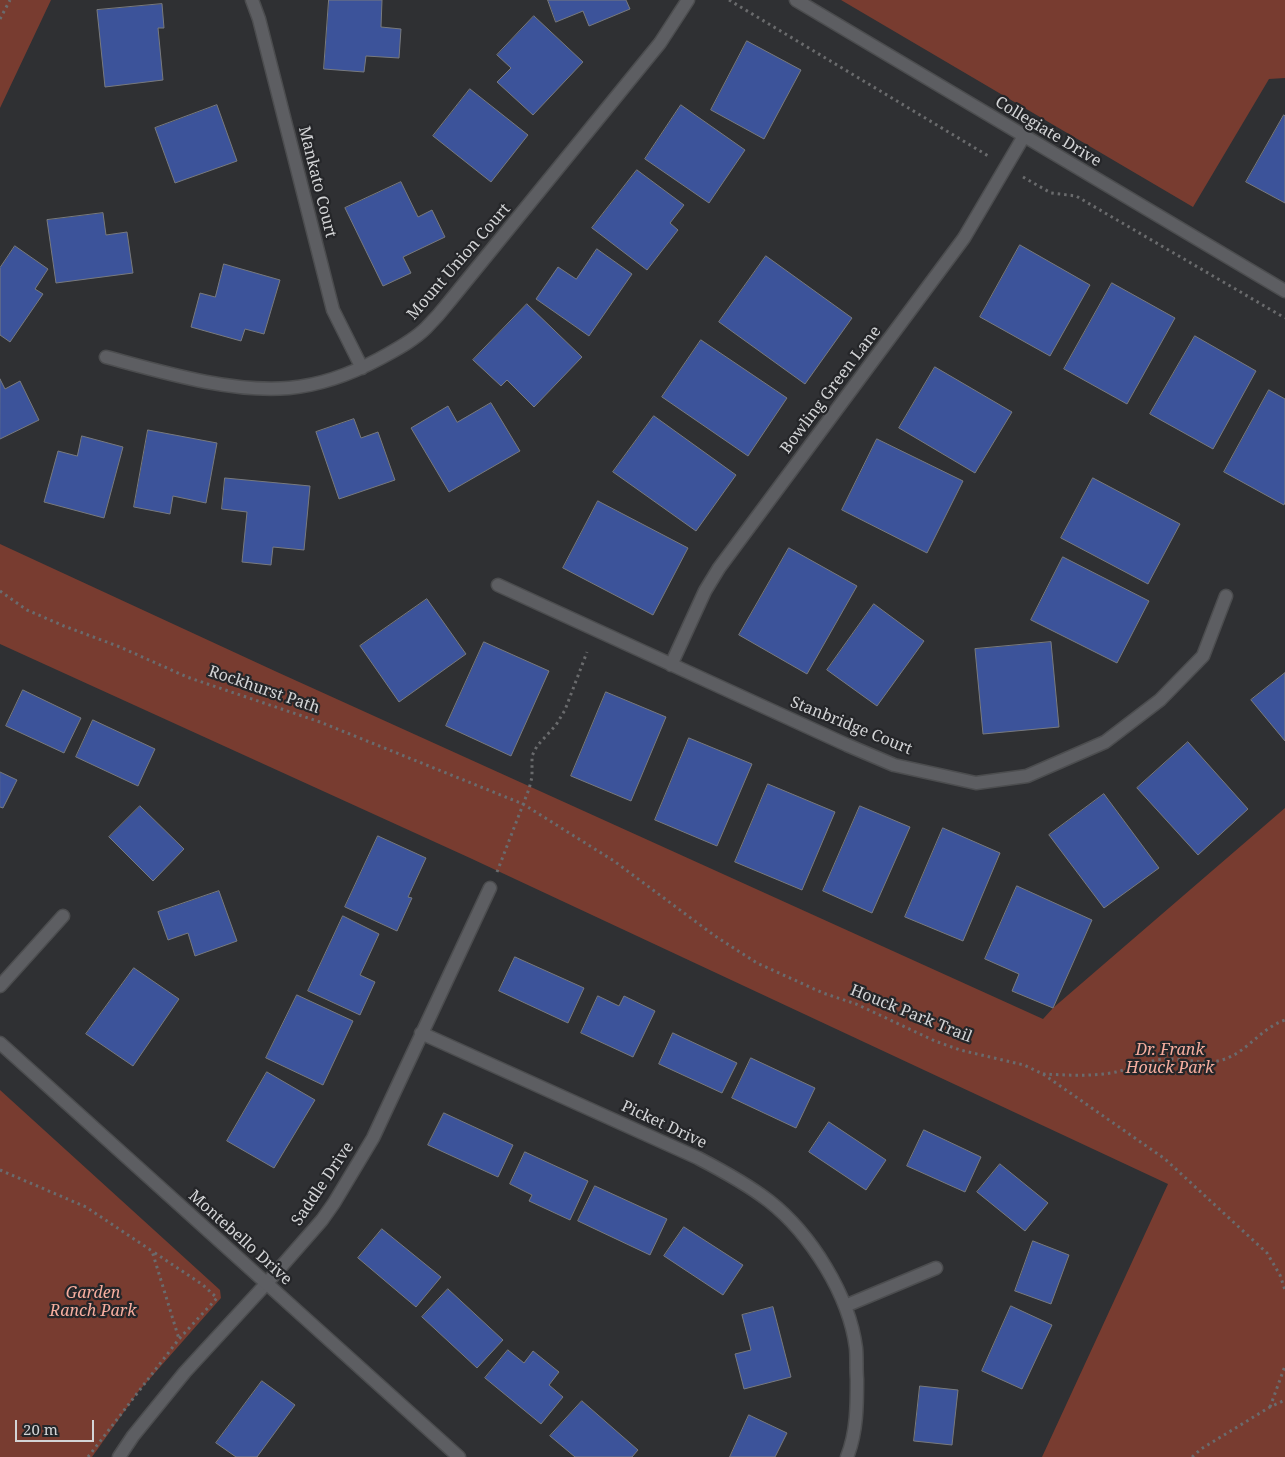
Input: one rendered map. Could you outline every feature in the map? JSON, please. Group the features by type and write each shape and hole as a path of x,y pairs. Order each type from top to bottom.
{"street":[{"name":"Mankato Court","path":"252,0 259,19 333,310 362,368"},
{"name":"Mount Union Court","path":"106,357 162,372 238,387 288,388 328,381 362,368 399,348 426,328 450,302 660,43 688,0"},
{"name":"Collegiate Drive","path":"796,0 1285,291"},
{"name":"Bowling Green Lane","path":"671,665 694,613 719,568 964,238 1024,136"},
{"name":"Stanbridge Court","path":"498,586 894,765 976,783 1027,776 1105,742 1160,700 1203,656 1226,596"},
{"name":"Saddle Drive","path":"119,1457 184,1372 266,1284 322,1220 354,1172 373,1138 490,888"},
{"path":"0,986 63,916"},
{"name":"Picket Drive","path":"421,1033 698,1158 735,1177 770,1202 801,1233 826,1268 845,1306 856,1348 858,1406 852,1445 847,1457"},
{"name":"Montebello Drive","path":"0,1043 459,1457"},
{"path":"845,1306 936,1268"}],"path":[{"path":"0,19 10,0"},
{"name":"Rockhurst Path","path":"0,591 27,610 120,647 187,677 320,722 523,804"},
{"path":"490,888 532,777 532,756 537,746 565,710 587,652"},
{"name":"Houck Park Trail","path":"523,804 614,861 715,936 757,963 822,993 856,1004 935,1041 960,1050 1024,1065 1043,1074 1165,1159 1267,1252 1280,1275 1285,1290"},
{"path":"1043,1074 1074,1076 1113,1072 1161,1059 1212,1062 1239,1052 1260,1034 1285,1020"},
{"path":"0,1170 86,1208 203,1284 217,1298 179,1339 88,1457"},
{"path":"152,1251 179,1339"},
{"path":"1270,1407 1285,1366"},
{"path":"1192,1457 1201,1448 1285,1400"}],"green space":[{"path":"0,0 51,0 0,108"},
{"path":"841,0 1285,0 1285,78 1269,79 1193,207"},
{"name":"Dr. Frank Houck Park","path":"0,544 277,672 1043,1019 1053,1008 1285,808 1285,1457 1042,1457 1168,1184 470,858 0,644"},
{"name":"Garden Ranch Park","path":"0,1090 220,1290 221,1298 138,1392 92,1457 0,1457"}],"building":[{"path":"329,0 382,0 381,27 401,29 399,58 366,56 364,72 324,69"},
{"path":"548,0 626,0 630,9 589,26 583,11 556,22"},
{"path":"162,4 164,28 158,28 163,80 105,87 97,10"},
{"path":"534,16 583,62 533,115 497,82 511,68 497,55"},
{"path":"747,41 801,70 764,139 711,110"},
{"path":"470,89 528,135 491,182 433,136"},
{"path":"217,105 237,161 175,183 155,128"},
{"path":"681,105 745,150 709,203 645,159"},
{"path":"1285,116 1285,203 1246,182"},
{"path":"637,170 684,205 670,223 678,230 647,270 592,228"},
{"path":"401,182 418,217 432,210 445,237 403,257 411,273 383,286 345,208"},
{"path":"103,213 106,235 127,232 133,273 56,283 47,220"},
{"path":"1020,245 1090,285 1050,356 980,317"},
{"path":"15,246 48,269 35,289 43,294 10,342 0,335 0,268"},
{"path":"597,249 632,274 589,336 536,299 558,267 576,279"},
{"path":"766,256 852,318 805,384 719,322"},
{"path":"224,264 280,280 264,334 245,329 241,341 191,327 200,293 215,297"},
{"path":"1112,283 1175,318 1127,404 1064,369"},
{"path":"527,304 582,357 534,407 507,380 501,386 473,360"},
{"path":"1195,336 1256,371 1213,449 1150,414"},
{"path":"701,340 787,398 748,456 662,397"},
{"path":"935,367 1012,412 975,473 899,428"},
{"path":"0,379 5,389 20,381 39,420 0,439"},
{"path":"1269,390 1285,399 1284,505 1224,472"},
{"path":"491,403 520,451 449,492 411,428 448,406 457,422"},
{"path":"654,416 736,475 696,531 613,472"},
{"path":"354,419 361,438 378,432 395,480 339,499 316,432"},
{"path":"148,430 217,443 206,503 173,496 170,514 134,507"},
{"path":"82,436 123,447 104,518 44,502 58,451 77,456"},
{"path":"877,439 963,481 927,553 842,510"},
{"path":"225,478 310,486 304,550 273,547 271,565 242,562 247,512 222,509"},
{"path":"1093,478 1180,524 1148,584 1061,538"},
{"path":"598,501 688,548 653,615 563,568"},
{"path":"789,548 857,586 807,674 739,635"},
{"path":"1063,557 1149,601 1117,663 1031,620"},
{"path":"427,599 466,654 399,702 360,646"},
{"path":"874,604 924,641 877,706 827,670"},
{"path":"484,642 549,671 511,756 446,726"},
{"path":"1051,642 1059,727 983,734 975,649"},
{"path":"1285,673 1285,741 1251,700"},
{"path":"23,690 81,718 64,753 6,726"},
{"path":"606,692 666,717 631,801 571,776"},
{"path":"93,720 155,749 138,786 76,757"},
{"path":"689,738 752,764 717,846 655,820"},
{"path":"1188,742 1248,809 1198,855 1137,788"},
{"path":"0,772 17,780 3,808 0,807"},
{"path":"768,784 835,812 802,890 735,862"},
{"path":"1104,794 1159,868 1104,908 1049,835"},
{"path":"140,806 184,849 153,881 109,837"},
{"path":"860,806 910,827 872,913 823,891"},
{"path":"943,828 1000,853 963,941 905,917"},
{"path":"378,836 426,858 408,897 412,898 397,931 345,907"},
{"path":"1017,886 1092,920 1053,1008 1012,991 1019,974 985,959"},
{"path":"219,891 237,941 195,956 188,933 168,940 158,912"},
{"path":"343,916 379,934 360,975 375,982 360,1015 308,991"},
{"path":"515,957 584,988 568,1023 499,991"},
{"path":"134,968 179,999 133,1066 86,1034"},
{"path":"297,995 353,1021 323,1085 266,1058"},
{"path":"598,996 619,1006 624,996 655,1011 633,1057 581,1033"},
{"path":"673,1033 737,1063 722,1093 659,1064"},
{"path":"751,1058 815,1088 796,1128 732,1098"},
{"path":"267,1072 315,1100 274,1168 227,1141"},
{"path":"444,1113 513,1145 498,1177 428,1145"},
{"path":"829,1122 886,1160 866,1190 809,1152"},
{"path":"924,1130 981,1157 965,1192 907,1166"},
{"path":"525,1152 588,1181 570,1220 529,1201 532,1195 510,1184"},
{"path":"1000,1164 1048,1203 1025,1231 977,1192"},
{"path":"595,1186 667,1219 650,1255 578,1221"},
{"path":"684,1227 743,1265 723,1295 664,1256"},
{"path":"382,1229 441,1277 416,1307 358,1258"},
{"path":"1033,1241 1069,1255 1051,1304 1015,1291"},
{"path":"448,1289 503,1340 477,1368 422,1317"},
{"path":"1011,1306 1052,1325 1022,1389 982,1371"},
{"path":"773,1307 791,1377 744,1389 735,1354 751,1350 742,1315"},
{"path":"508,1350 524,1363 533,1351 559,1372 549,1385 563,1397 541,1424 485,1378"},
{"path":"262,1381 295,1405 257,1457 236,1457 216,1443"},
{"path":"920,1386 958,1390 952,1445 914,1441"},
{"path":"582,1401 638,1450 632,1457 575,1457 550,1436"},
{"path":"749,1415 787,1433 775,1457 730,1457"}]}
